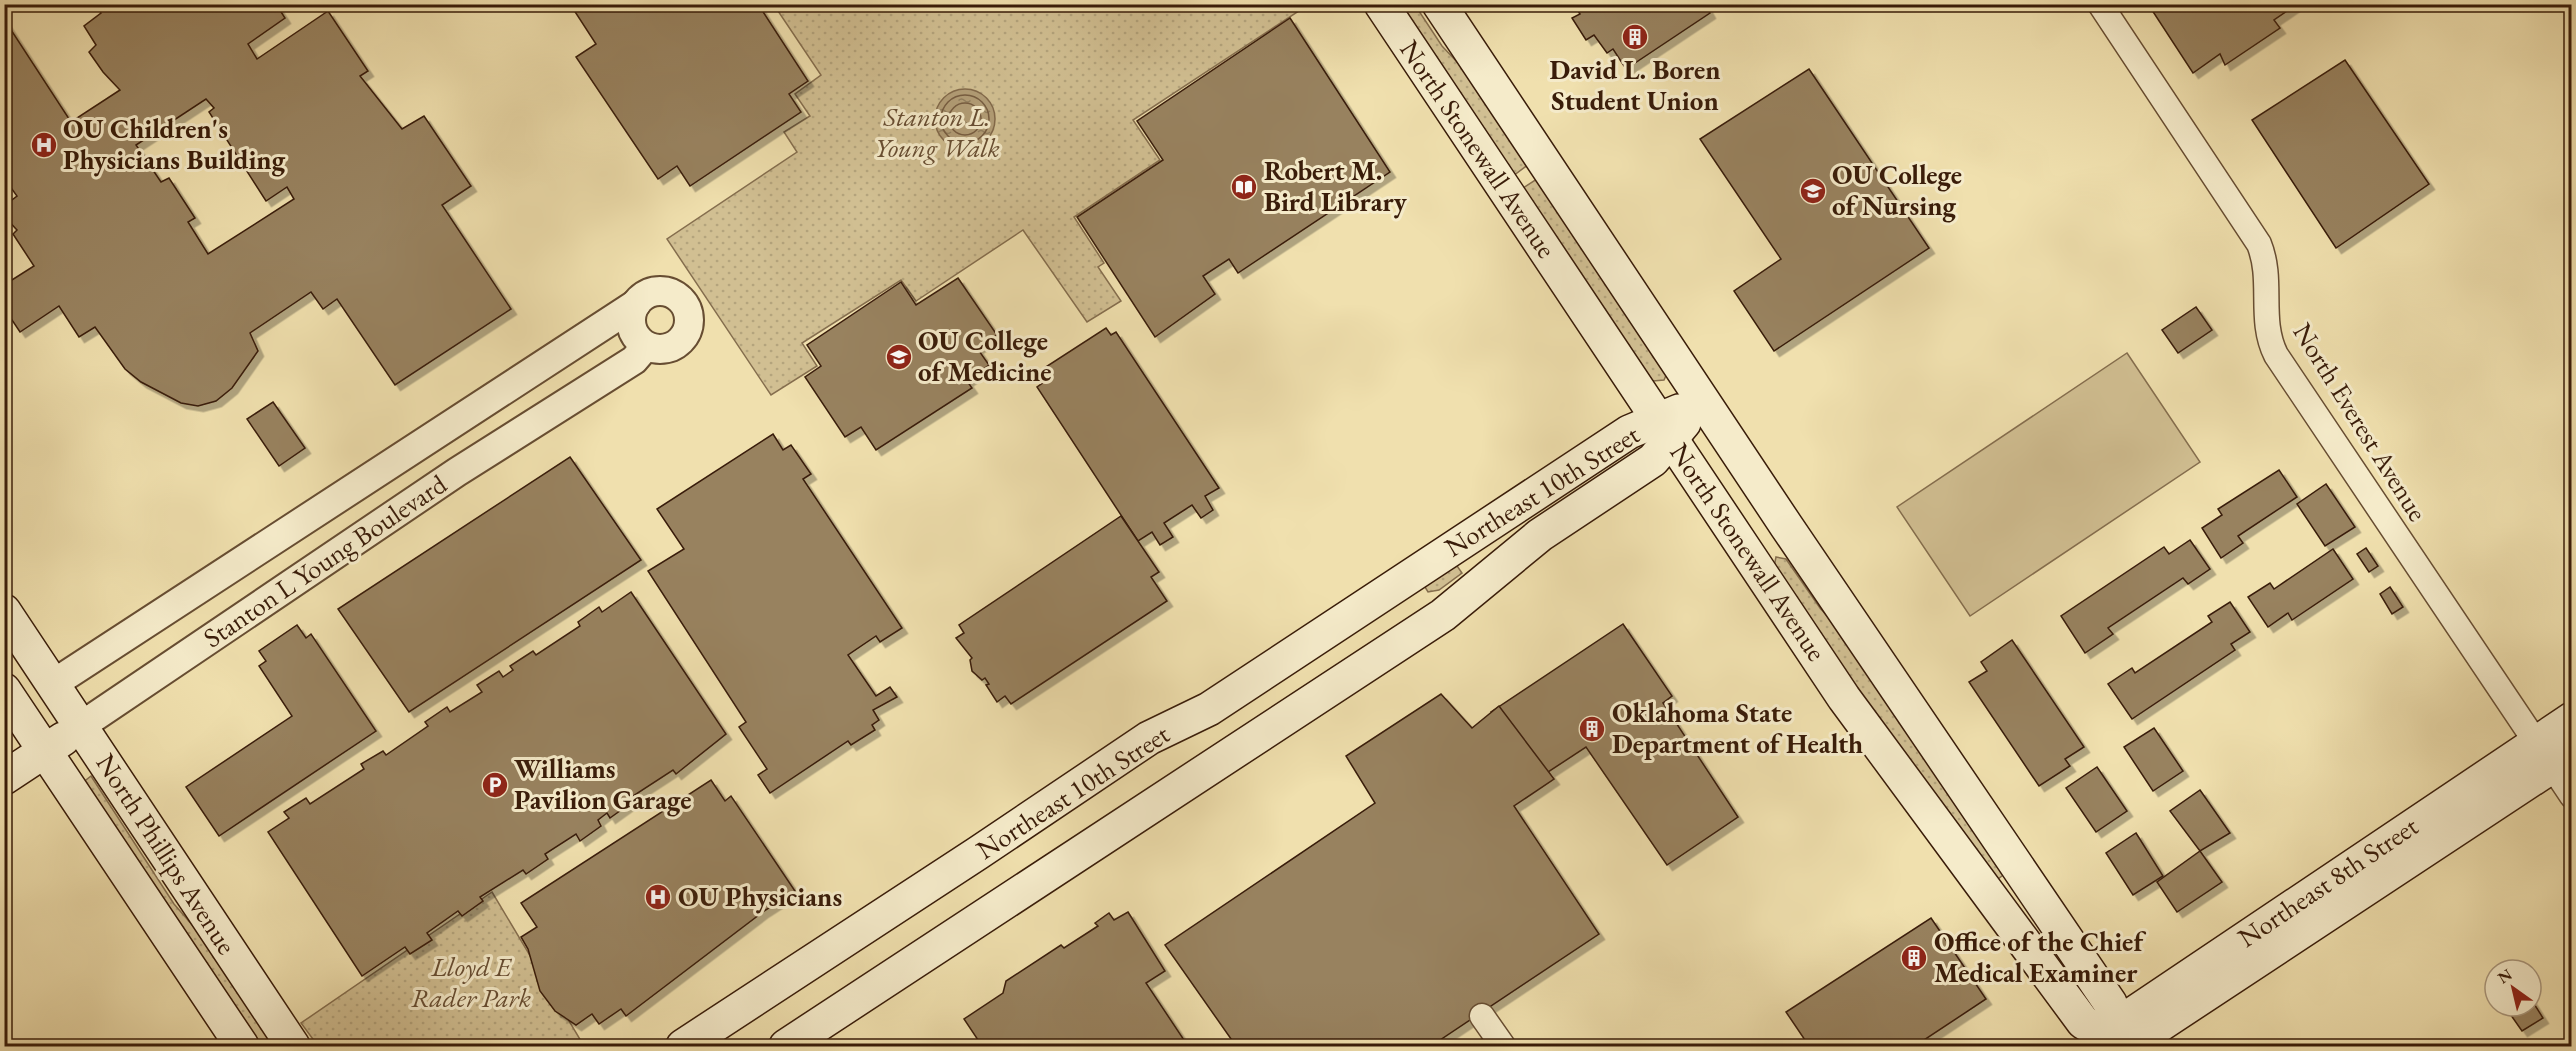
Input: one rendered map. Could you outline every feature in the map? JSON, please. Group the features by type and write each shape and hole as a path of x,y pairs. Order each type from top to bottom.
{"main road":[{"name":"North Stonewall Avenue","path":"1381,4 1844,698 2083,1022 2113,1041"},
{"name":"North Stonewall Avenue","path":"1439,4 2110,1003 2113,1041"},
{"name":"Northeast 10th Street","path":"683,1047 978,854 1149,738 1209,709 1629,432 1666,428 1704,401"},
{"name":"Northeast 10th Street","path":"786,1047 1443,615 1540,535 1653,460 1666,428"},
{"name":"North Phillips Avenue","path":"4,611 293,1047"},
{"name":"Stanton L Young Boulevard","path":"8,705 45,673"},
{"name":"North Phillips Avenue","path":"8,705 45,751 242,1047"},
{"name":"Northeast 8th Street","path":"2113,1041 2553,754 2571,719"},
{"name":"Stanton L Young Boulevard","path":"4,778 81,726"}],"street":[{"name":"North Everest Avenue","path":"2100,4 2259,244 2267,273 2265,322 2276,355 2553,754 2571,796"},
{"path":"650,292 668,292 683,301 689,312 689,325 682,340 669,348 646,346 633,331 631,317 636,304 650,292"},
{"name":"Stanton L Young Boulevard","path":"45,673 636,304"},
{"name":"Stanton L Young Boulevard","path":"81,726 457,472 633,360 646,346"},
{"path":"1482,1017 1503,1047"}],"green space":[{"name":"Stanton L. Young Walk","path":"774,5 1308,5 1133,120 1160,160 1074,217 1104,263 1098,267 1121,301 1087,322 1023,230 916,301 901,280 802,343 817,366 771,395 667,239 797,152 784,132 810,116 795,94 821,75"},
{"path":"1399,5 1415,5 1442,46 1491,98 1533,161 1513,176"},
{"path":"1543,175 1667,373 1664,380 1653,381 1648,378 1520,190"},
{"path":"2127,353 2200,462 1970,616 1897,507"},
{"path":"1776,557 1786,559 1820,608 1863,656 2007,872 1998,879 1985,875 1774,567"},
{"path":"1455,563 1462,573 1439,590 1428,592 1425,587 1432,578"},
{"path":"91,776 174,904 222,959 280,1046 259,1046 256,1043 81,784"},
{"name":"Lloyd E Rader Park","path":"492,892 584,1046 318,1046 301,1023"}],"water":[{"path":"965,89 982,94 990,102 995,119 990,136 982,144 965,149 948,144 940,136 935,119 940,102 948,94"}],"building":[{"path":"96,4 276,4 285,18 248,44 257,59 328,11 368,71 360,76 402,129 424,116 471,186 442,205 511,309 395,385 337,299 323,309 311,292 250,333 258,351 232,388 216,401 198,406 181,403 141,382 125,369 95,327 79,337 59,306 20,332 4,308 4,285 34,266 13,234 17,230 4,216 4,206 17,196 4,178 4,19 71,122 120,90 89,52 96,45 84,26 101,13","holes":["206,99 214,108 209,112 266,201 287,187 294,199 208,254 188,222 195,218 169,178 161,182 136,145"]},
{"path":"570,4 758,4 808,81 789,94 801,112 690,186 677,166 658,179 576,57 596,44"},
{"name":"David L. Boren Student Union","path":"1574,4 1705,4 1710,13 1626,69 1613,49 1607,53 1594,35 1586,40 1572,18 1580,14"},
{"path":"2148,4 2296,5 2274,20 2280,28 2225,65 2220,54 2193,73"},
{"name":"Robert M. Bird Library","path":"1290,18 1390,172 1238,273 1229,259 1203,276 1215,294 1155,337 1077,217 1163,160 1137,121"},
{"path":"2345,60 2429,184 2336,248 2252,120"},
{"name":"OU College of Nursing","path":"1809,69 1929,248 1774,351 1734,291 1781,259 1700,139"},
{"name":"OU College of Medicine","path":"958,278 997,335 977,348 989,365 967,381 972,388 876,450 861,427 845,437 805,377 821,366 807,345 901,282 916,305"},
{"path":"2196,307 2212,330 2178,353 2162,330"},
{"path":"1106,328 1111,335 1116,332 1219,488 1205,496 1213,510 1201,518 1192,505 1164,523 1173,537 1160,545 1152,532 1138,541 1037,387 1044,382 1038,372"},
{"path":"273,402 305,448 279,466 247,419"},
{"path":"773,434 783,450 791,445 811,474 803,479 902,628 880,642 876,636 848,655 876,696 890,687 897,697 873,710 879,720 872,725 875,730 851,745 848,741 770,793 758,775 767,769 739,727 746,722 648,571 684,549 657,509"},
{"path":"570,457 641,560 409,712 338,609"},
{"path":"2279,470 2297,497 2238,536 2243,543 2221,558 2202,528 2222,515 2218,509"},
{"path":"2326,484 2355,527 2325,546 2297,504"},
{"path":"1121,516 1159,572 1151,577 1167,601 1011,704 1005,696 997,702 986,685 989,684 985,678 982,680 972,671 970,660 972,658 956,638 964,633 959,625"},
{"path":"2190,540 2210,569 2188,584 2183,578 2108,628 2113,634 2085,653 2061,616 2164,547 2169,554"},
{"path":"2366,548 2378,566 2369,572 2357,554"},
{"path":"2333,549 2353,579 2292,620 2288,613 2268,627 2248,597 2270,583 2274,589"},
{"path":"2390,587 2403,607 2392,614 2380,594"},
{"name":"Williams Pavilion Garage","path":"631,592 726,734 676,774 673,770 633,796 635,800 610,818 607,813 598,820 601,826 580,841 576,834 545,854 548,859 526,874 523,870 480,897 483,901 462,916 458,911 427,933 432,940 410,954 405,947 362,976 268,832 289,818 284,812 306,798 310,804 364,769 361,764 383,751 386,755 428,726 425,722 447,707 450,712 482,692 477,685 499,671 503,677 513,670 510,666 533,651 536,655 580,626 578,622 599,607 602,612"},
{"path":"2230,602 2250,632 2231,644 2235,650 2132,719 2108,684 2132,668 2135,673 2212,622 2208,616"},
{"name":"Oklahoma State Department of Health","path":"1623,624 1672,696 1663,703 1738,817 1667,865 1586,747 1536,780 1491,712"},
{"path":"297,625 306,638 311,634 376,731 219,836 186,787 292,716 259,666 266,661 259,651"},
{"path":"2012,640 2084,747 2065,759 2070,766 2039,786 1969,682 1987,671 1981,662"},
{"path":"1441,694 1472,728 1499,706 1554,779 1514,806 1599,934 1431,1046 1236,1046 1165,945 1375,803 1346,756"},
{"path":"2154,728 2183,771 2153,791 2124,747"},
{"path":"2097,767 2127,811 2096,832 2066,788"},
{"name":"OU Physicians","path":"711,780 725,801 731,796 795,891 764,911 626,1016 621,1009 599,1024 592,1014 576,1025 555,1011 540,991 528,949 521,937 537,927 521,903"},
{"path":"2200,790 2230,833 2200,851 2170,811"},
{"path":"2136,833 2163,876 2133,895 2106,853"},
{"path":"2200,851 2222,882 2177,912 2157,882"},
{"path":"1128,912 1165,971 1146,983 1188,1046 982,1046 964,1019 1003,993 1006,981 1061,945 1064,948 1098,926 1095,923 1109,913 1114,920"},
{"name":"Office of the Chief Medical Examiner","path":"1931,918 1986,999 1915,1046 1809,1046 1786,1012"},
{"path":"2513,1018 2543,1018 2522,1031"}],"place":[{"name":"David L. Boren Student Union","path":"1635,37"},
{"name":"OU Children's Physicians Building","path":"44,145"},
{"name":"Robert M. Bird Library","path":"1244,187"},
{"name":"OU College of Nursing","path":"1813,191"},
{"name":"OU College of Medicine","path":"899,357"},
{"name":"Oklahoma State Department of Health","path":"1592,729"},
{"name":"Williams Pavilion Garage","path":"495,785"},
{"name":"OU Physicians","path":"658,897"},
{"name":"Office of the Chief Medical Examiner","path":"1914,958"}]}
